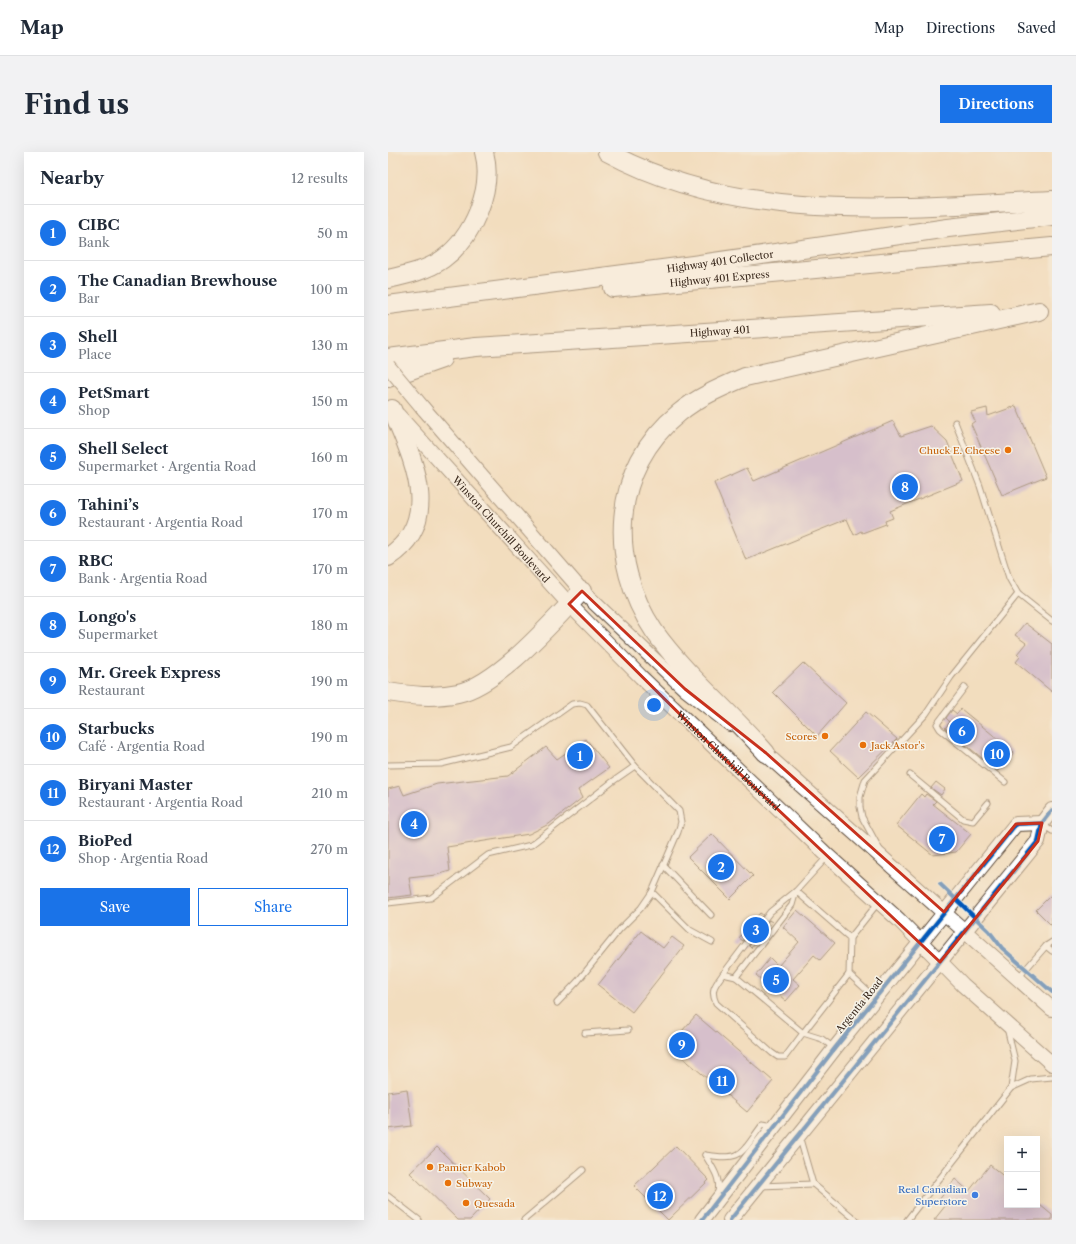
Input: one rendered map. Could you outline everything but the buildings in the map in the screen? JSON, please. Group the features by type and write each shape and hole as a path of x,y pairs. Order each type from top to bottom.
{"highway":[{"path":"388,279 412,273 442,260 461,242 473,226 482,201 486,177 484,152"},
{"path":"607,152 685,186 765,202 868,208 1052,200"},
{"name":"Highway 401 Collector","path":"388,305 622,275 948,228 1052,216"},
{"name":"Highway 401 Express","path":"388,309 1052,247"},
{"path":"766,753 668,649 645,616 634,593 623,554 622,527 623,513 630,485 641,458 658,433 678,413 706,395 745,377 1046,310"},
{"name":"Highway 401","path":"388,358 476,347 1046,310"},
{"path":"388,378 476,347"},
{"path":"388,557 404,544 415,526 420,492 419,481 410,453 390,406"},
{"path":"388,692 411,696 433,697 459,693 480,685 501,670 520,653 582,591"}],"main road":[{"name":"Winston Churchill Boulevard","path":"388,366 582,591 685,689 766,753 1052,1009"},
{"name":"Winston Churchill Boulevard","path":"390,406 569,604 680,715 828,856 879,902 940,962 1052,1064"},
{"path":"730,1220 1038,841 1047,827 1052,810"},
{"name":"Argentia Road","path":"702,1220 835,1048 1016,824 1047,827"}],"lane":[{"path":"955,422 980,486 1009,578 1018,594 1052,621"},
{"path":"885,859 862,817 860,797 865,780 926,714 951,677 1018,594"},
{"path":"965,687 938,724 940,730 1005,782"},
{"path":"388,765 441,764 511,747 572,704 580,703 586,705 635,766 679,811 681,816 678,832 652,892 641,908 620,929 578,981 557,1003"},
{"path":"388,903 431,898 488,855 531,845 635,766"},
{"path":"910,775 963,819 973,821 988,803"},
{"path":"828,856 796,891 770,912 713,988 713,996 716,1003 778,1058 785,1058 849,974 850,938 879,902"},
{"path":"663,865 711,915"},
{"path":"796,891 850,938"},
{"path":"736,978 792,905 796,891"},
{"path":"652,892 690,930 712,942"},
{"path":"1018,978 1046,946 1052,942"},
{"path":"1046,946 1052,951"},
{"path":"723,974 736,978 803,1033 822,1039 835,1048"},
{"path":"849,974 875,998"},
{"path":"1002,1020 1010,1036 1015,1061 1011,1088"},
{"path":"585,1033 628,1030"},
{"path":"907,1220 1011,1088 1031,1079 1052,1077"},
{"path":"702,1220 717,1193 720,1184 705,1155 728,1158 739,1155 763,1124 774,1126"},
{"path":"799,1136 813,1184 856,1220"},
{"path":"524,1220 583,1170"},
{"path":"756,1187 813,1184"},
{"path":"388,1196 419,1220"}],"highlighted area":[{"path":"582,591 685,689 766,753 944,912 1016,824 1042,823 1038,841 940,962 737,771 569,604"}],"cycle path":[{"path":"730,1220 1038,841 1042,823 1052,810"},
{"path":"702,1220 835,1048 1016,824 1042,823"},
{"path":"940,884 989,931 1002,948 1052,992"}],"place":[{"name":"Chuck E. Cheese","path":"1008,450"},
{"name":"Longo's","path":"905,487"},
{"name":"Tahini’s","path":"962,731"},
{"name":"Scores","path":"825,736"},
{"name":"Jack Astor's","path":"863,745"},
{"name":"Starbucks","path":"997,754"},
{"name":"CIBC","path":"580,756"},
{"name":"PetSmart","path":"414,824"},
{"name":"RBC","path":"942,839"},
{"name":"The Canadian Brewhouse","path":"721,867"},
{"name":"Shell","path":"756,930"},
{"name":"Shell Select","path":"776,980"},
{"name":"Mr. Greek Express","path":"682,1045"},
{"name":"Biryani Master","path":"722,1081"},
{"name":"Pamier Kabob","path":"430,1167"},
{"name":"Subway","path":"448,1183"},
{"name":"Real Canadian Superstore","path":"975,1195"},
{"name":"BioPed","path":"660,1196"},
{"name":"Quesada","path":"466,1203"}]}
